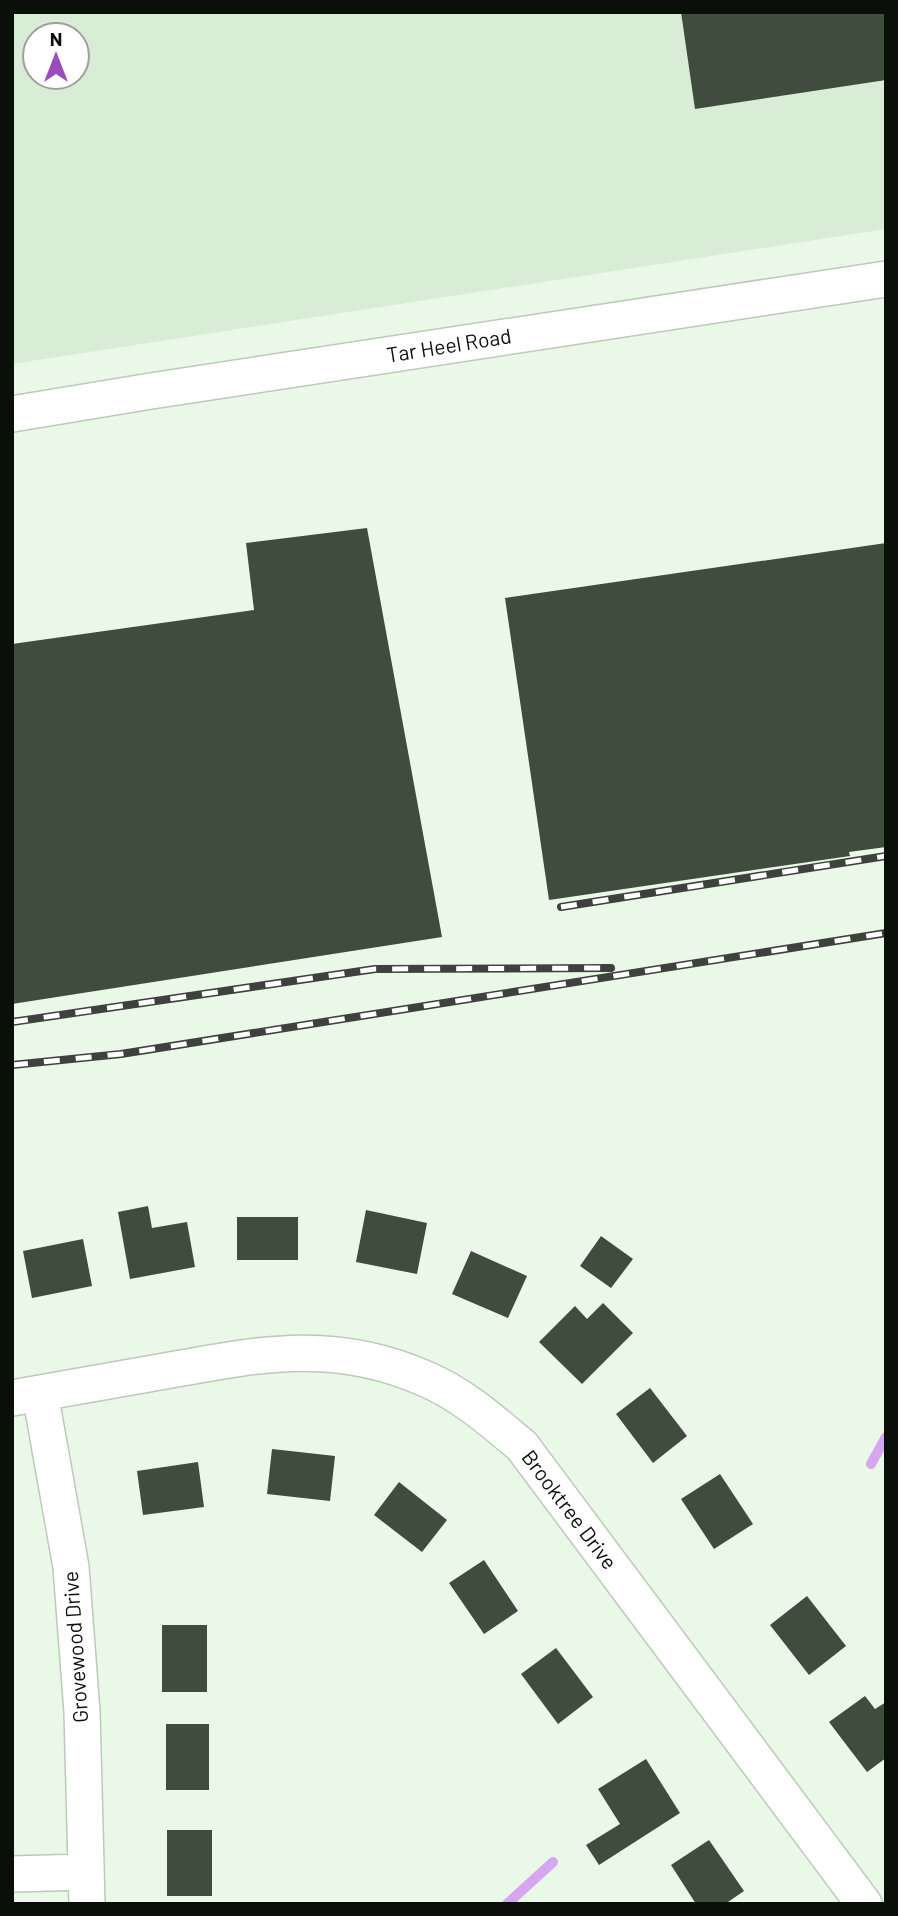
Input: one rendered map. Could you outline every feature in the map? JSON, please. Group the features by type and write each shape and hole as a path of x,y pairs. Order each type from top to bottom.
{"street":[{"name":"Tar Heel Road","path":"12,414 886,279"},
{"name":"Brooktree Drive","path":"26,1395 261,1354 313,1351 359,1358 406,1371 470,1403 522,1447 864,1904"},
{"name":"Grovewood Drive","path":"26,1395 71,1567 82,1712 87,1888"},
{"path":"12,1874 87,1888"}],"shaded area":[{"path":"12,12 886,12 886,229 12,364"}],"building":[{"path":"681,12 886,12 886,80 695,109"},
{"path":"367,528 442,937 12,1004 12,644 254,610 246,543"},
{"path":"886,543 886,847 849,852 850,856 549,900 505,598"},
{"path":"148,1206 152,1228 187,1222 195,1267 130,1279 118,1212"},
{"path":"366,1210 427,1223 417,1274 356,1262"},
{"path":"237,1217 298,1217 298,1260 237,1260"},
{"path":"601,1236 633,1259 611,1288 580,1266"},
{"path":"83,1239 92,1286 32,1298 23,1251"},
{"path":"471,1251 527,1276 508,1318 452,1294"},
{"path":"603,1303 633,1333 582,1384 539,1342 575,1306 587,1319"},
{"path":"650,1388 687,1436 653,1463 616,1414"},
{"path":"272,1449 335,1456 330,1501 267,1494"},
{"path":"198,1462 204,1507 143,1515 137,1471"},
{"path":"720,1474 753,1524 714,1549 681,1499"},
{"path":"399,1482 447,1520 422,1552 374,1515"},
{"path":"484,1560 518,1611 484,1634 449,1583"},
{"path":"807,1596 846,1646 809,1675 770,1625"},
{"path":"162,1625 207,1625 207,1692 162,1692"},
{"path":"556,1648 593,1697 558,1724 521,1674"},
{"path":"865,1696 875,1709 886,1702 886,1758 867,1772 829,1722"},
{"path":"166,1724 209,1724 209,1790 166,1790"},
{"path":"646,1759 680,1813 599,1865 586,1845 620,1824 598,1789"},
{"path":"167,1830 212,1830 212,1896 167,1896"},
{"path":"709,1840 744,1891 725,1904 696,1904 671,1865"}],"waterway":[{"path":"871,1464 886,1437"},
{"path":"507,1904 553,1862"}],"railway":[{"path":"561,907 886,856"},
{"path":"12,1065 121,1054 886,933"},
{"path":"12,1022 375,969 611,968"}]}
